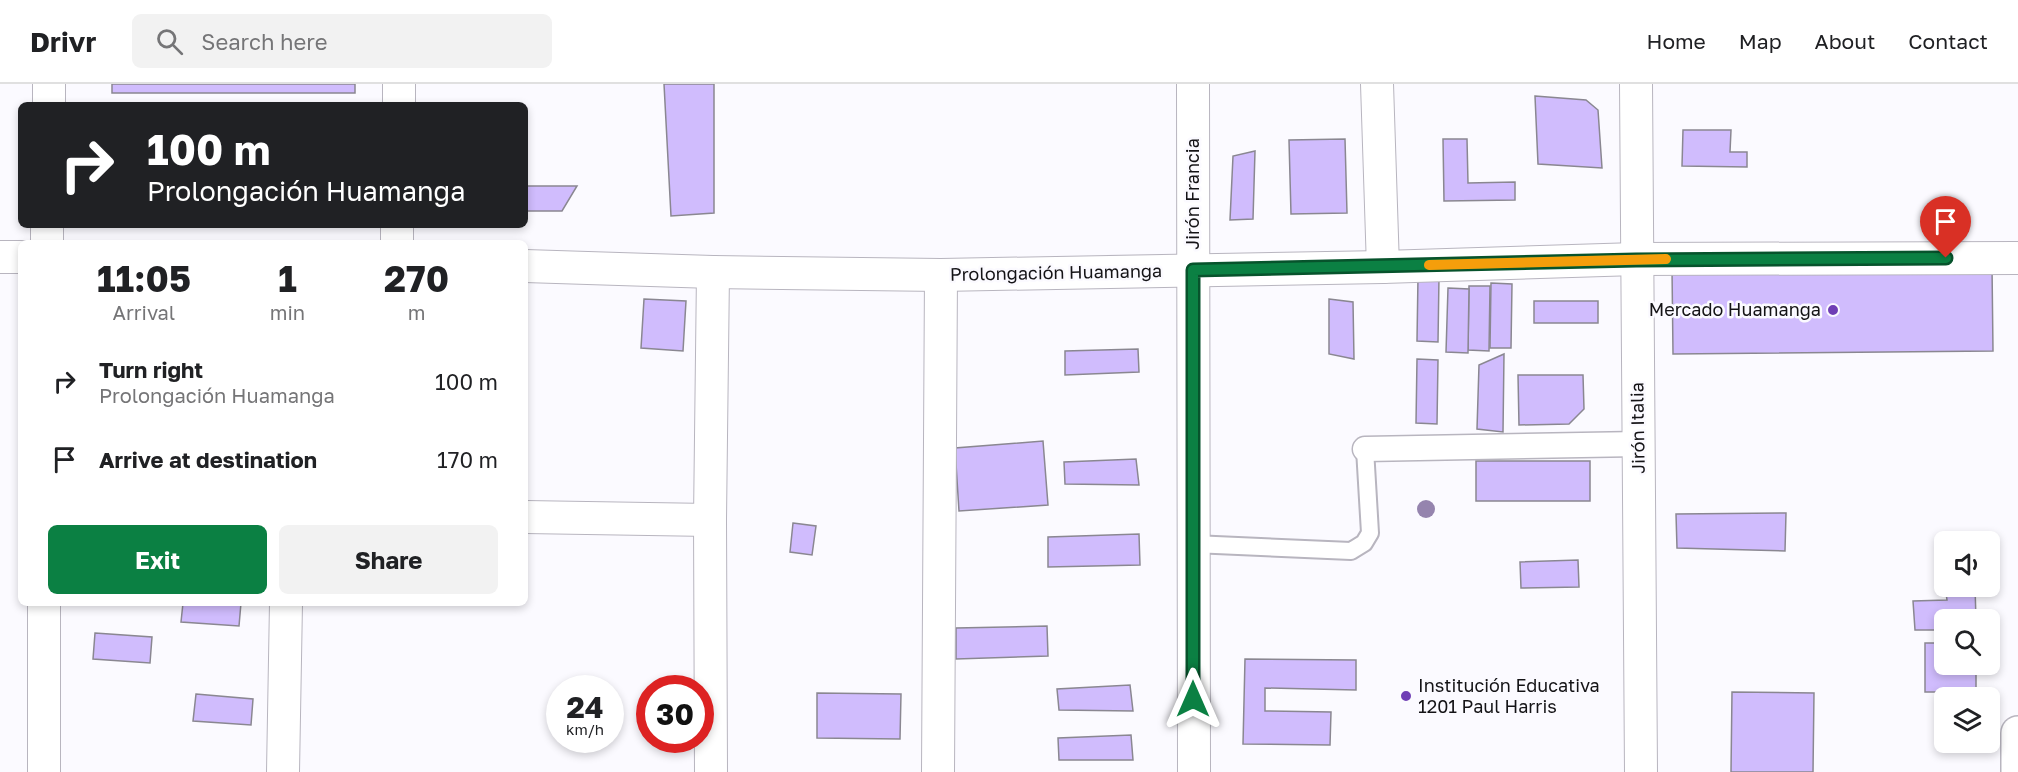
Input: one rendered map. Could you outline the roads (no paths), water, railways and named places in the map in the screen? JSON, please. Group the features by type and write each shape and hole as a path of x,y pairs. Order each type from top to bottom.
{"street":[{"path":"49,84 49,102"},
{"path":"399,84 399,102"},
{"name":"Jirón Francia","path":"1193,84 1194,772"},
{"path":"1377,84 1383,267"},
{"name":"Jirón Italia","path":"1636,84 1641,772"},
{"path":"0,257 18,257"},
{"name":"Prolongación Huamanga","path":"528,266 713,272 941,275 1636,260 2018,258"},
{"path":"711,772 710,520 713,272"},
{"path":"938,772 941,275"},
{"path":"1365,449 1639,444"},
{"path":"528,517 710,520"},
{"path":"44,606 44,772"},
{"path":"283,772 286,606"},
{"path":"2018,733 2018,772"}],"lane":[{"path":"1193,544 1351,551 1364,543 1370,533 1365,449"}],"place":[{"name":"Mercado Huamanga","path":"1833,310"},
{"name":"Institución Educativa 1201 Paul Harris","path":"1406,696"}]}
